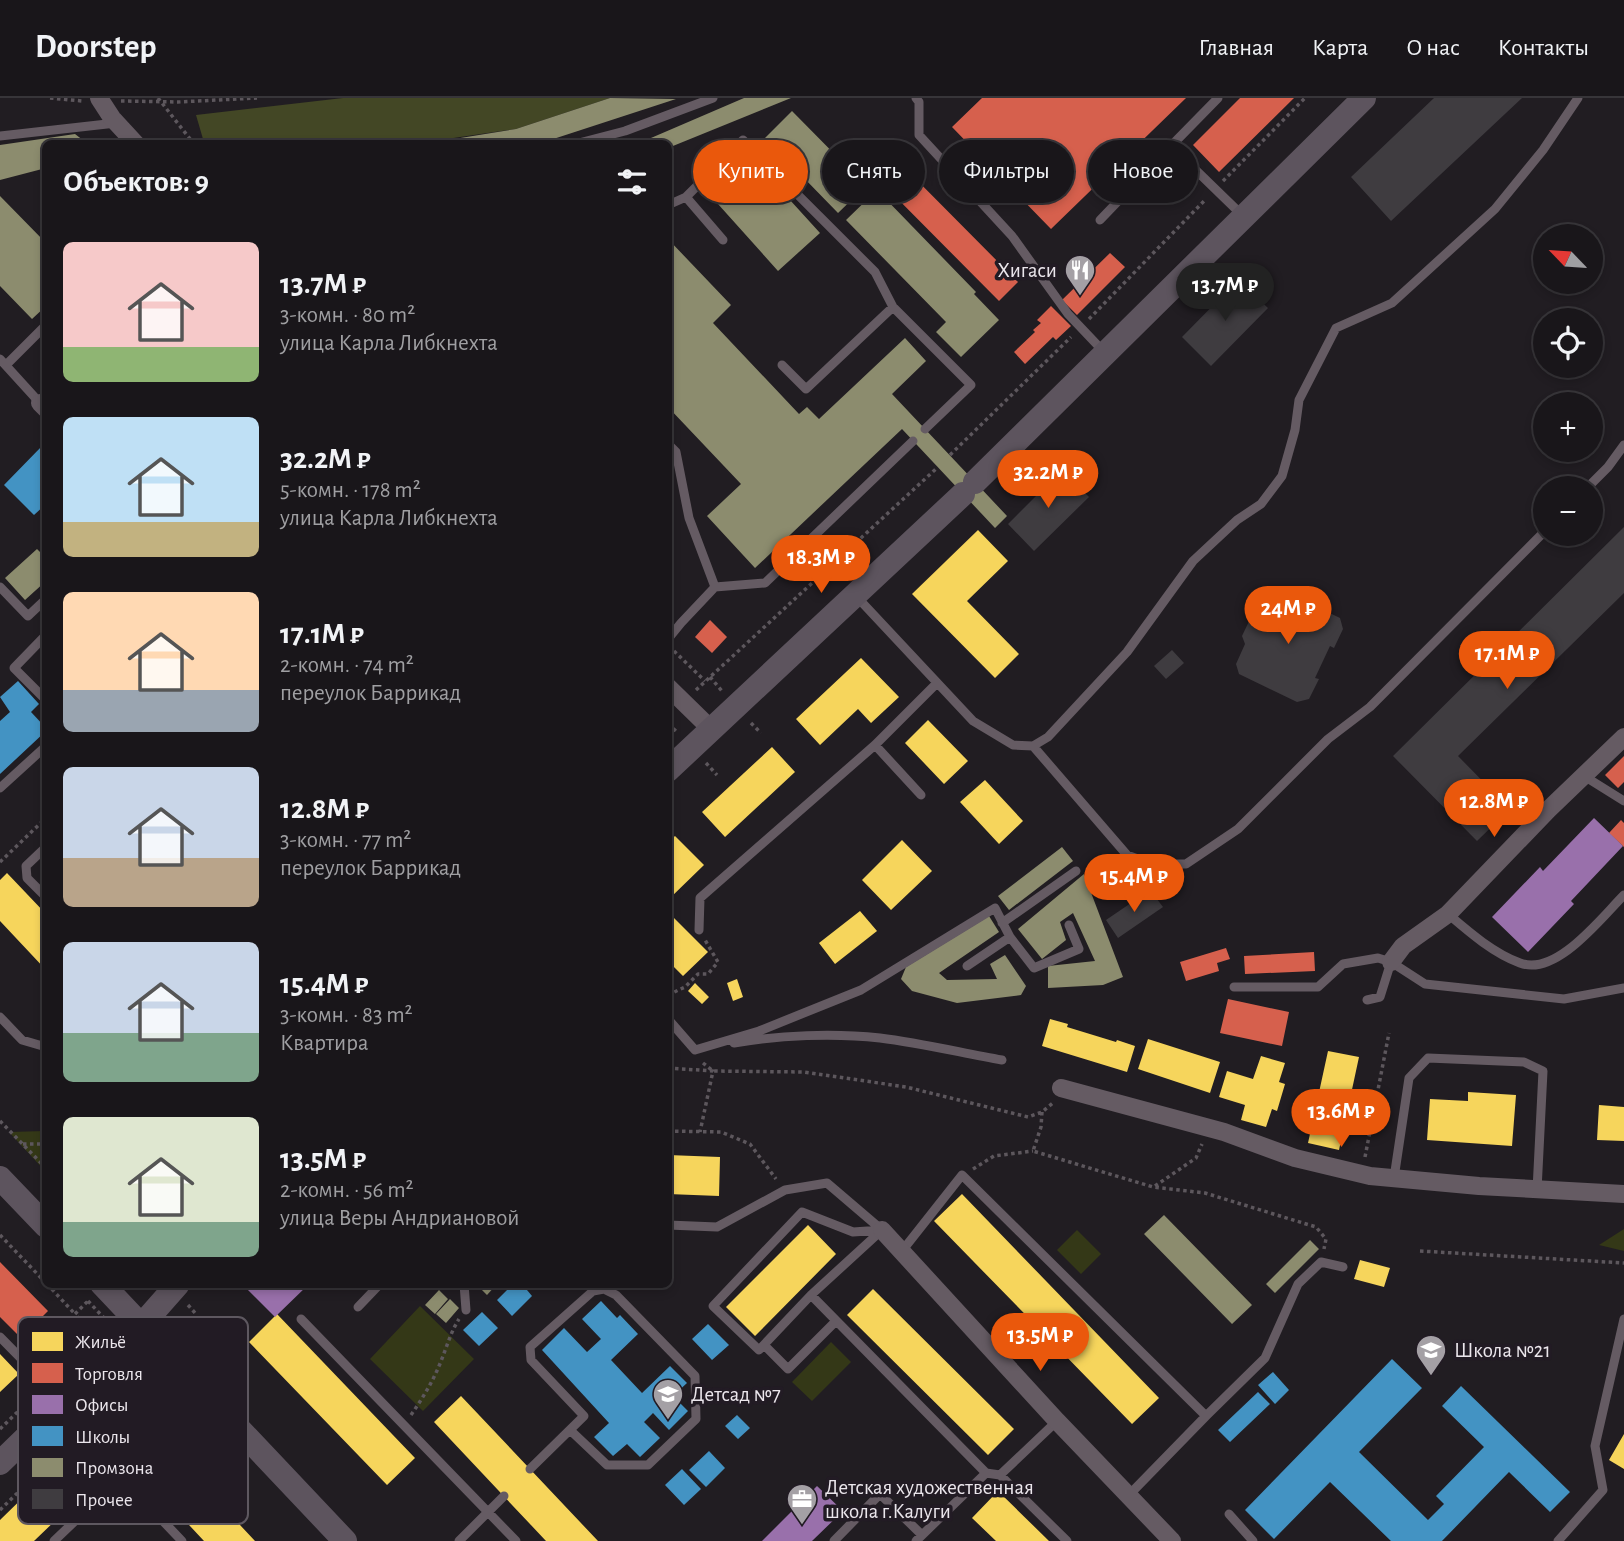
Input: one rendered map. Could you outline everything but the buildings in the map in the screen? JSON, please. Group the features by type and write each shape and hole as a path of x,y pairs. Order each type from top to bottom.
{"main road":[{"path":"672,766 969,488 1364,98"},
{"path":"0,1178 42,1222"},
{"path":"106,1288 133,1317"},
{"path":"149,1317 174,1288"},
{"path":"248,1439 345,1541"},
{"path":"0,1463 18,1446"}],"street":[{"path":"99,98 116,123 132,140"},
{"path":"672,691 711,729"},
{"path":"1391,962 1403,946 1448,914 1583,775 1624,737"},
{"path":"1061,1088 1224,1132 1295,1158 1362,1173 1537,1190 1624,1194"},
{"path":"881,1230 1172,1541"}],"lane":[{"path":"590,140 625,131 713,98"},
{"path":"916,98 919,102 919,135 1012,236 1068,314 1105,353"},
{"path":"1177,140 1218,98"},
{"path":"855,595 973,721 1013,745 1032,746 1048,737 1127,652 1193,561 1237,520 1261,504 1282,476 1295,430 1299,400 1336,328 1392,303 1495,209 1543,150 1578,98"},
{"path":"0,136 116,123"},
{"path":"619,140 625,131"},
{"path":"672,203 686,197 743,140 876,272 893,307 971,385 925,429"},
{"path":"1198,172 1244,216"},
{"path":"686,197 723,240"},
{"path":"1100,220 1116,203"},
{"path":"782,365 806,389 893,307"},
{"path":"42,328 3,362 42,405"},
{"path":"672,635 715,587 765,583 913,441"},
{"path":"1599,476 1624,445"},
{"path":"672,448 676,452 689,518 715,587"},
{"path":"1032,746 1127,855 1151,864 1186,864 1238,829 1328,739 1370,707 1533,543"},
{"path":"0,587 27,616 42,603"},
{"path":"42,639 14,668 42,696"},
{"path":"699,930 701,898 875,745 937,683"},
{"path":"875,745 921,795"},
{"path":"0,788 42,750"},
{"path":"1583,775 1624,801"},
{"path":"42,851 26,866 27,878 42,893"},
{"path":"1002,923 1076,871"},
{"path":"1448,914 1480,940 1522,964 1544,964 1567,952 1624,895"},
{"path":"695,1050 759,1031 861,990 995,908 1010,937 1034,968 1079,949 1069,925"},
{"path":"967,966 1010,937"},
{"path":"1234,987 1318,987 1343,964 1378,958 1391,962 1425,985 1564,999 1624,988"},
{"path":"1367,1000 1380,997 1391,962"},
{"path":"0,1017 22,1040 42,1046"},
{"path":"672,1024 695,1050"},
{"path":"695,1050 762,1038 879,1038 1002,1060"},
{"path":"1394,1178 1409,1078 1427,1058 1524,1062 1543,1071 1537,1190"},
{"path":"902,1251 962,1175 1206,1416"},
{"path":"672,1225 718,1227 785,1190 827,1183 881,1230"},
{"path":"802,1212 853,1232 881,1230 811,1295 759,1350 713,1306 802,1212"},
{"path":"1129,1495 1265,1358 1298,1284 1321,1262 1343,1267"},
{"path":"358,1307 376,1288"},
{"path":"464,1288 466,1310"},
{"path":"530,1469 584,1416 531,1360 530,1347 593,1291 604,1289 616,1295 695,1376 696,1419 648,1465 607,1465 570,1430"},
{"path":"811,1295 986,1473 1000,1475 1067,1541"},
{"path":"301,1319 516,1541"},
{"path":"1558,1541 1603,1490 1595,1446 1624,1319"},
{"path":"764,1345 788,1369 836,1321"},
{"path":"0,1337 18,1355"},
{"path":"1000,1475 1057,1420"},
{"path":"834,1541 880,1494 919,1538 986,1473"},
{"path":"459,1541 504,1496"},
{"path":"1229,1514 1254,1541"},
{"path":"54,1541 72,1524"},
{"path":"166,1524 182,1541"}],"path":[{"path":"50,98 59,100"},
{"path":"142,101 257,98"},
{"path":"950,455 1305,98"},
{"path":"160,100 191,140"},
{"path":"683,702 938,467"},
{"path":"672,649 705,681"},
{"path":"0,862 42,822"},
{"path":"672,993 685,987 698,974 708,974 718,962 699,930"},
{"path":"1362,1173 1389,1032"},
{"path":"695,1050 699,1060 713,1071"},
{"path":"672,1068 804,1072 906,1087 1028,1117 1042,1112 1054,1103 1061,1088"},
{"path":"701,1132 713,1071"},
{"path":"1033,1151 1041,1127 1042,1112"},
{"path":"0,1121 42,1164"},
{"path":"672,1131 721,1132 750,1144 785,1190"},
{"path":"1153,1187 1196,1158 1200,1145 1224,1132"},
{"path":"23,1144 42,1144"},
{"path":"962,1175 994,1156 1033,1151 1153,1187 1205,1193 1316,1227 1325,1239 1321,1262"},
{"path":"0,1235 42,1280"},
{"path":"1420,1251 1624,1263"},
{"path":"50,1288 78,1317"},
{"path":"75,1314 88,1301 103,1317"},
{"path":"404,1425 424,1397 439,1367 452,1329 466,1310"},
{"path":"0,1510 18,1492"}],"green space":[{"path":"343,98 610,98 516,129 440,140 204,140 196,115"},
{"path":"42,1131 42,1168 9,1132"},
{"path":"1624,1229 1624,1251 1599,1245"},
{"path":"1077,1230 1101,1254 1081,1274 1057,1250"},
{"path":"420,1306 474,1359 423,1411 370,1359"},
{"path":"831,1342 851,1362 812,1401 792,1382"}],"place":[{"name":"Хигаси","path":"1080,297"},
{"name":"Школа №21","path":"1431,1377"},
{"name":"Детсад №7","path":"668,1421"},
{"name":"Детская художественная школа г.Калуги","path":"802,1526"}]}
